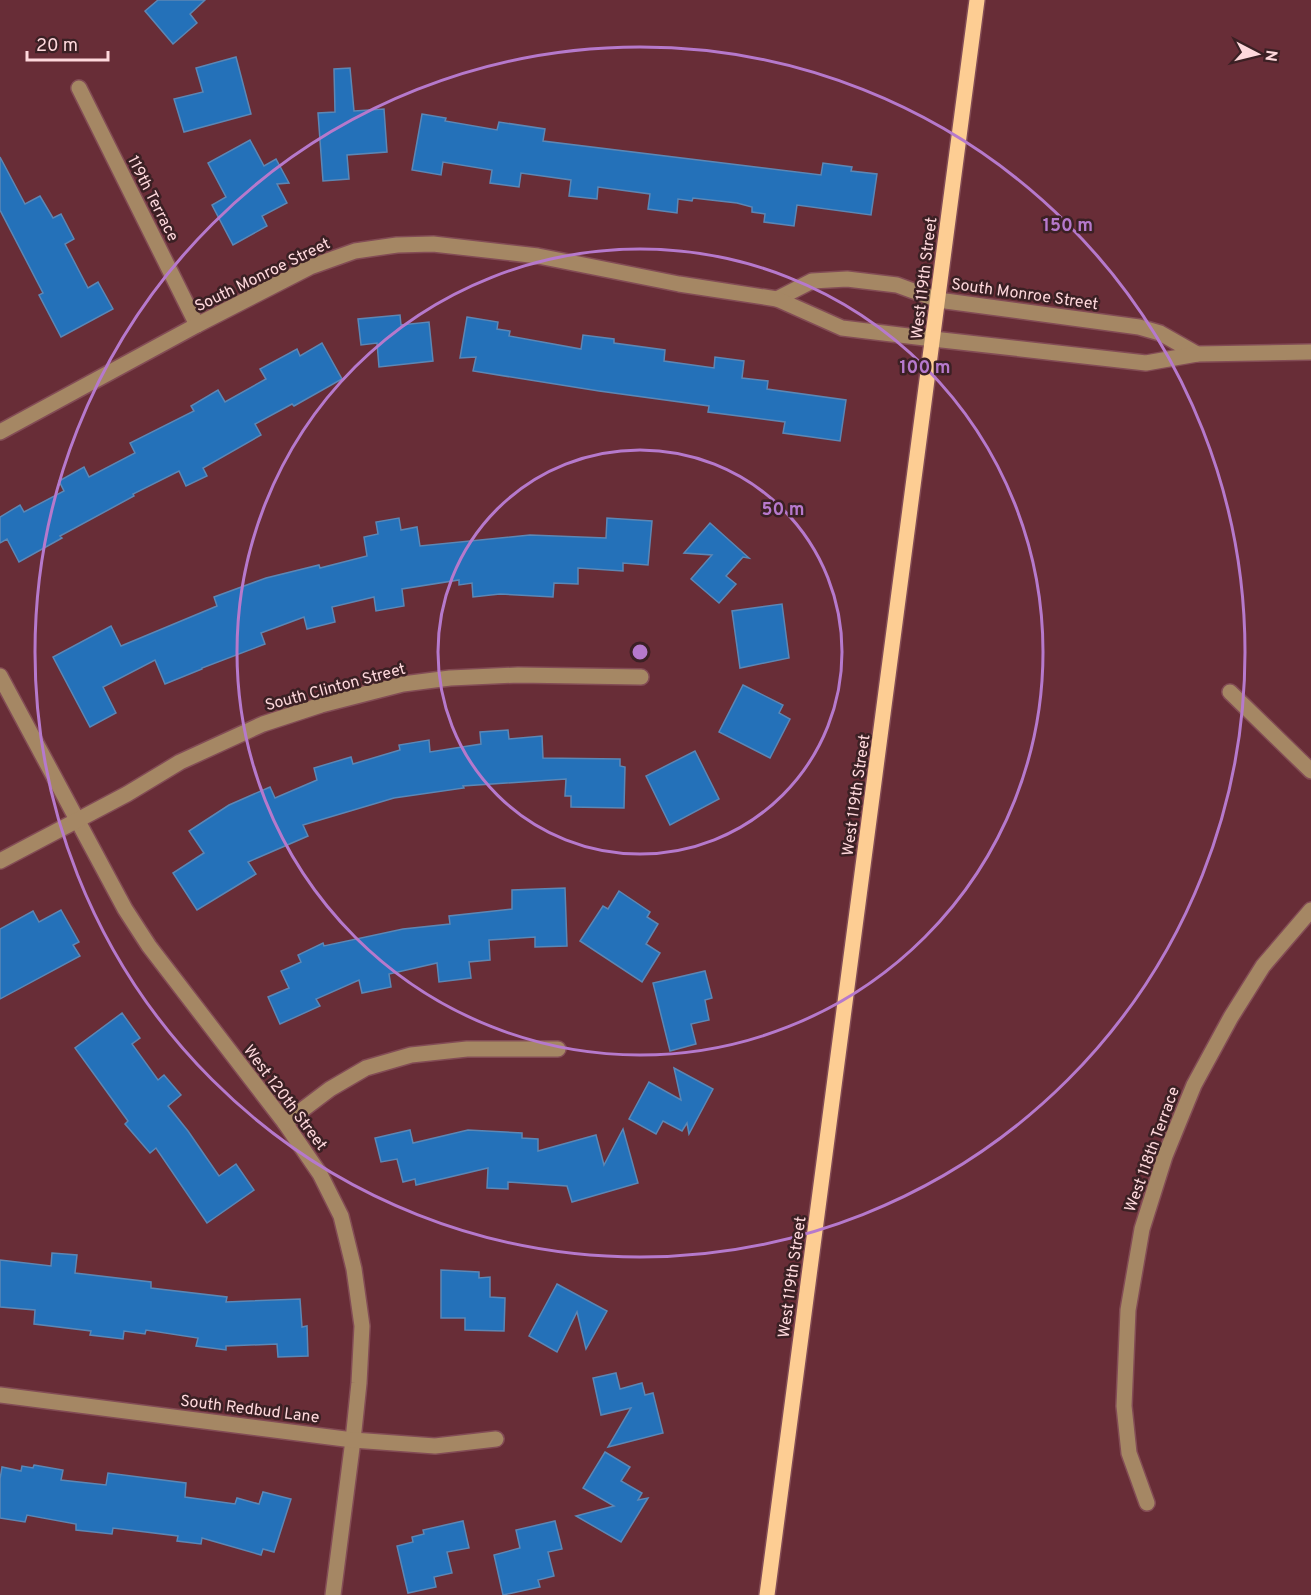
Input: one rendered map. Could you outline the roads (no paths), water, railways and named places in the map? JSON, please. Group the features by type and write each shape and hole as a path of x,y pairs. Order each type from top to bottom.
{"main road":[{"name":"West 119th Street","path":"768,1595 977,0"}],"street":[{"name":"119th Terrace","path":"79,88 197,325"},
{"name":"South Monroe Street","path":"0,432 197,325 310,267 355,251 397,245 433,244 538,256 679,284 777,299 842,328 933,339 1146,363 1197,354 1311,352"},
{"name":"South Monroe Street","path":"777,299 812,281 847,279 897,285 938,300 1139,327 1160,333 1197,354"},
{"name":"South Clinton Street","path":"0,861 77,821 180,762 263,724 321,705 403,684 450,678 518,675 641,677"},
{"name":"West 120th Street","path":"0,676 125,909 149,946 285,1123 320,1174 341,1216 354,1269 362,1326 353,1440 333,1595"},
{"path":"1230,692 1311,771"},
{"name":"West 118th Terrace","path":"1147,1503 1129,1453 1124,1406 1128,1310 1142,1228 1165,1156 1194,1085 1231,1017 1263,966 1311,910"},
{"path":"285,1123 330,1089 366,1068 411,1055 467,1048 558,1049"},
{"name":"South Redbud Lane","path":"0,1395 353,1440 435,1446 496,1439"}]}
